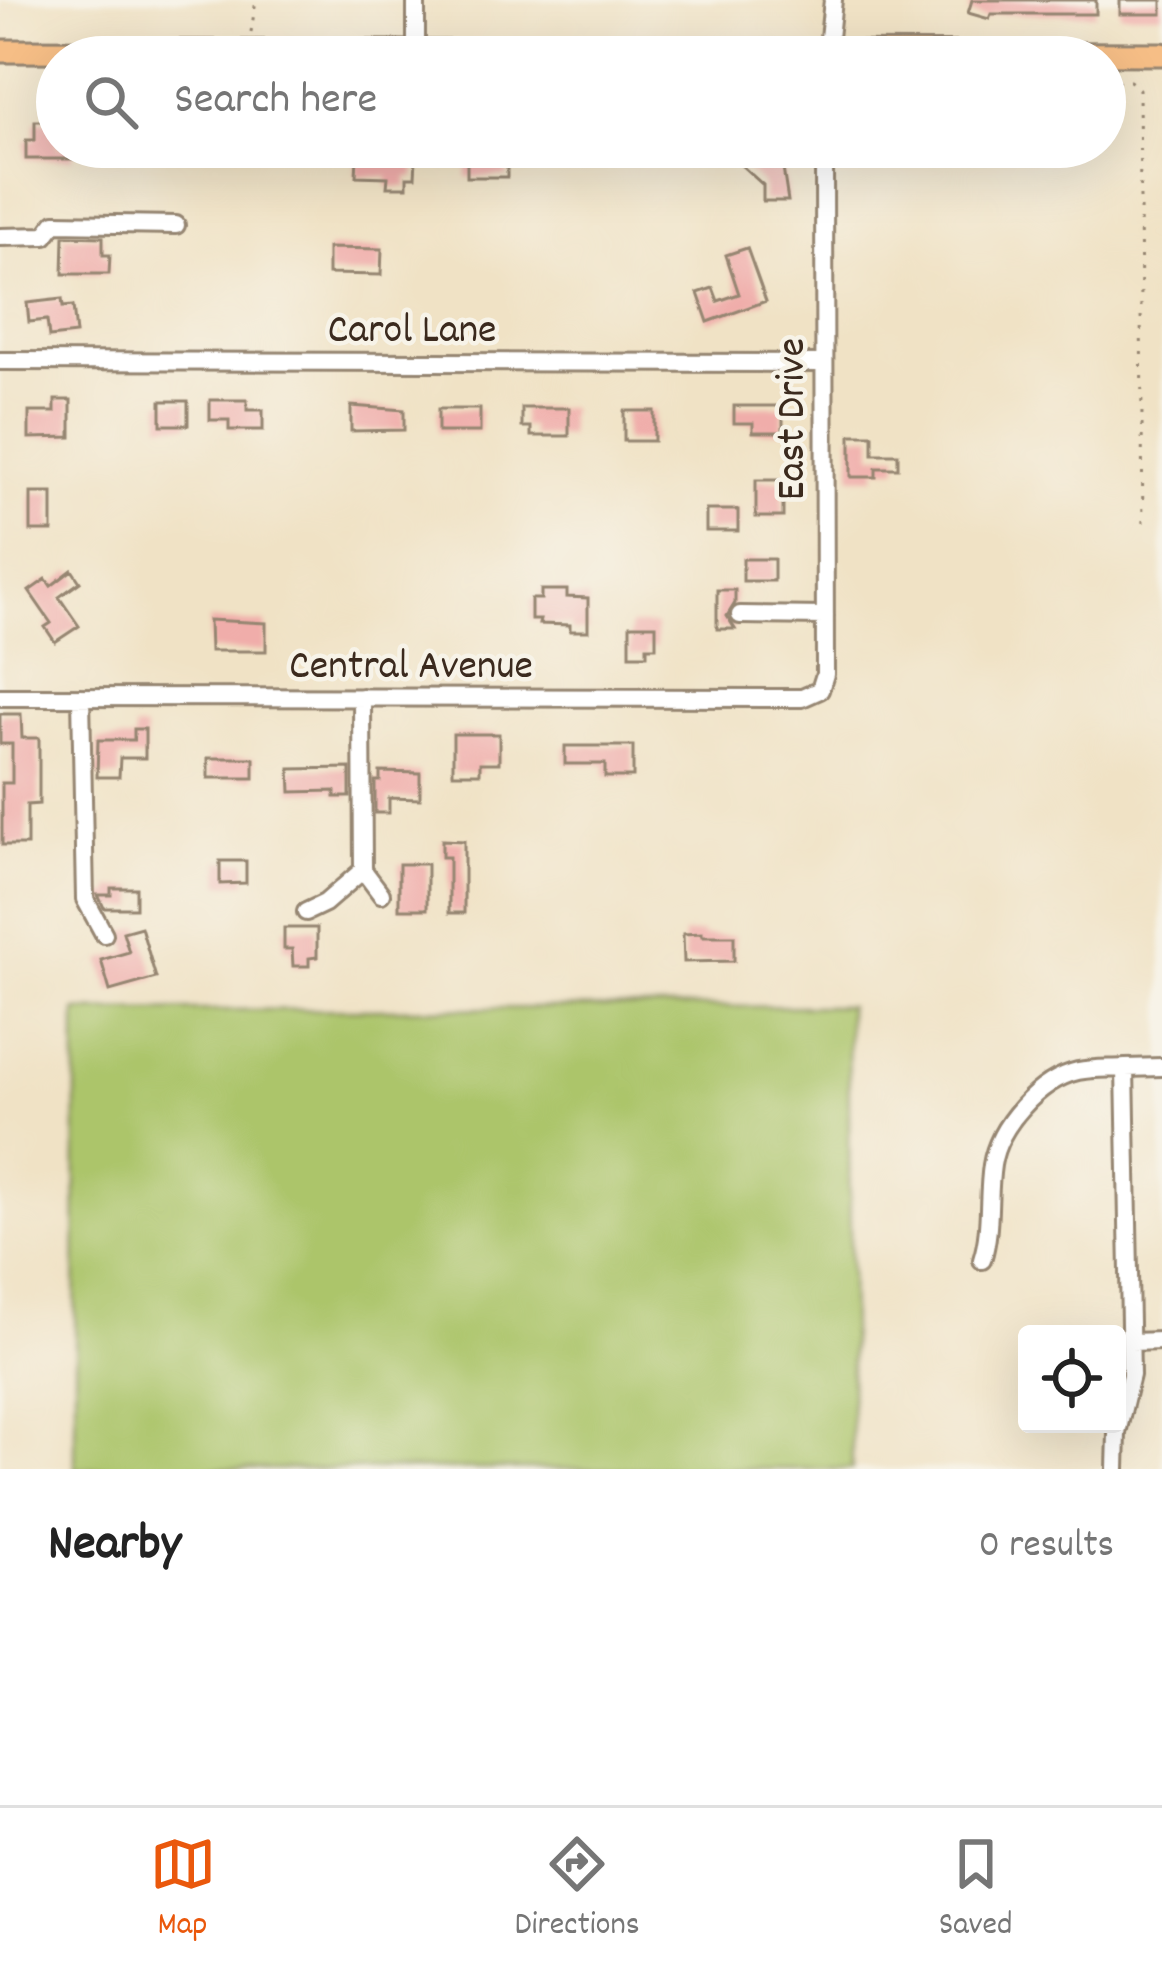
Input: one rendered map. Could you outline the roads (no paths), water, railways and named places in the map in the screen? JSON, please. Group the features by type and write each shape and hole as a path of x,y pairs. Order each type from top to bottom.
{"main road":[{"path":"0,51 36,51"},
{"path":"1126,54 1162,54"}],"street":[{"path":"416,0 416,36"},
{"path":"829,36 833,0"},
{"name":"East Drive","path":"820,690 825,674 824,168"},
{"path":"0,236 45,236 55,224 176,225"},
{"name":"Carol Lane","path":"0,361 823,363"},
{"path":"740,615 825,616"},
{"name":"Central Avenue","path":"0,698 802,698 820,690"},
{"path":"81,698 85,899 104,934"},
{"path":"362,698 363,870 381,894"},
{"path":"307,912 325,904 363,870"},
{"path":"982,1259 990,1234 992,1161 1010,1122 1046,1085 1077,1071 1162,1067"},
{"path":"1116,1469 1118,1433 1131,1375 1125,1068"},
{"path":"1131,1342 1162,1342"}]}
